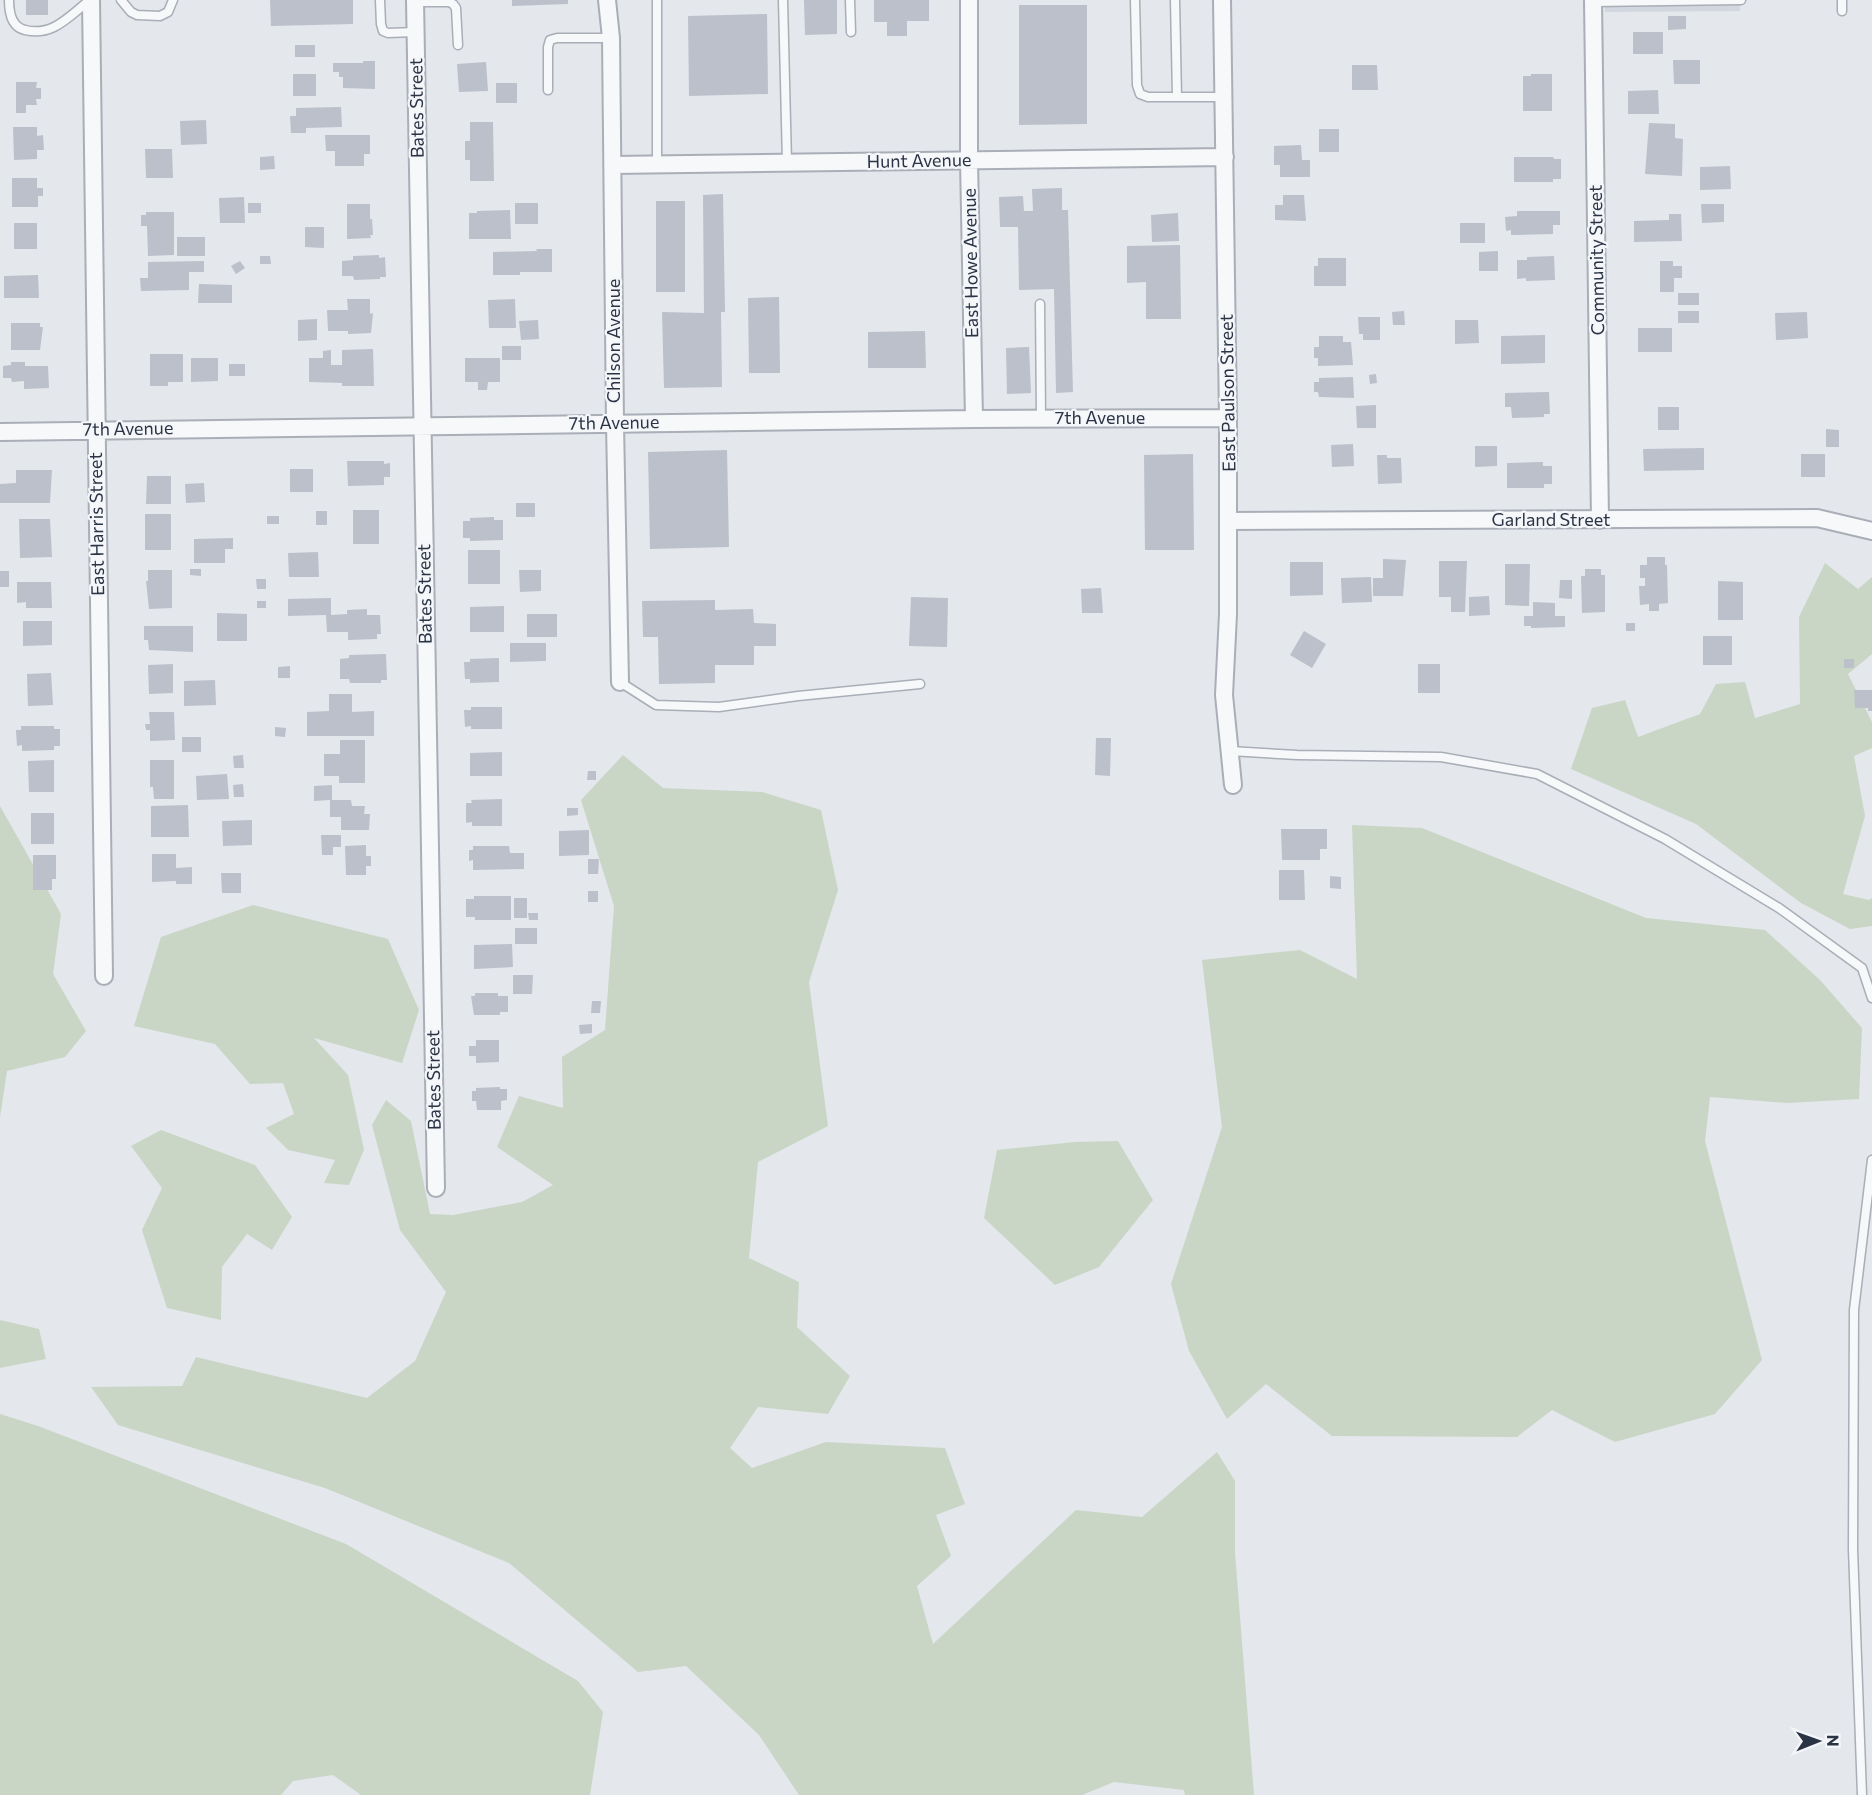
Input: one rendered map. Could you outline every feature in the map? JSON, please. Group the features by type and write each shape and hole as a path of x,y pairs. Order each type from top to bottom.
{"street":[{"name":"East Harris Street","path":"91,0 104,976"},
{"name":"Chilson Avenue","path":"607,0 611,38 620,682"},
{"name":"East Howe Avenue","path":"969,0 969,160 974,419"},
{"name":"East Paulson Street","path":"1222,0 1228,418 1228,614 1224,695 1233,785"},
{"name":"Bates Street","path":"415,1 436,1188"},
{"name":"Community Street","path":"1593,1 1600,520"},
{"name":"Hunt Avenue","path":"613,165 1225,157"},
{"name":"7th Avenue","path":"0,432 422,425 1228,418"},
{"name":"Garland Street","path":"1228,521 1817,518 1872,531"}],"lane":[{"path":"9,0 9,13 14,23 20,29 36,33 47,32 91,0"},
{"path":"121,0 131,12 137,15 160,16 168,12 173,0"},
{"path":"380,0 383,31 388,33 416,32"},
{"path":"657,0 657,164"},
{"path":"783,0 787,163"},
{"path":"850,0 850,32"},
{"path":"1135,0 1137,85 1140,94 1148,97 1224,97"},
{"path":"1175,0 1178,97"},
{"path":"1593,1 1742,0"},
{"path":"1842,0 1842,11"},
{"path":"415,1 453,4 456,8 458,45"},
{"path":"548,90 550,40 611,38"},
{"path":"1040,304 1041,419"},
{"path":"620,682 656,705 719,707 798,696 920,684"},
{"path":"1230,751 1297,755 1441,757 1537,774 1665,839 1779,908 1862,968 1872,998"},
{"path":"1862,1795 1853,1549 1854,1310 1872,1160"}],"shaded area":[{"path":"1605,0 1740,0 1740,11 1605,12"}],"green space":[{"path":"1825,563 1858,589 1872,577 1872,654 1848,674 1872,722 1872,748 1854,756 1865,816 1843,894 1869,900 1872,898 1872,926 1850,929 1801,903 1696,824 1571,769 1592,708 1625,700 1638,737 1700,714 1716,684 1745,682 1755,718 1800,704 1799,617"},
{"path":"623,755 663,788 762,792 821,810 838,890 809,982 828,1126 758,1162 749,1258 799,1282 797,1327 850,1376 828,1414 758,1407 730,1448 752,1468 826,1442 945,1448 965,1504 936,1515 951,1556 917,1586 933,1644 1076,1510 1142,1517 1217,1452 1235,1481 1235,1553 1254,1795 1185,1795 1184,1790 1114,1782 1082,1795 799,1795 759,1735 686,1666 638,1672 509,1563 325,1488 118,1425 91,1387 182,1386 196,1357 367,1398 415,1361 446,1292 400,1230 372,1125 386,1100 411,1121 430,1214 453,1215 522,1202 553,1185 497,1147 519,1096 563,1108 562,1057 605,1030 614,906 581,800"},
{"path":"0,806 61,914 53,974 86,1031 65,1057 7,1071 0,1117"},
{"path":"1352,825 1422,828 1646,918 1765,930 1820,980 1862,1028 1859,1099 1788,1103 1710,1097 1705,1141 1762,1360 1715,1414 1615,1442 1552,1410 1517,1437 1332,1436 1266,1384 1227,1419 1189,1351 1171,1284 1222,1127 1202,960 1300,950 1357,979"},
{"path":"253,905 388,939 419,1010 402,1063 314,1038 348,1075 364,1150 349,1185 324,1183 335,1160 288,1150 266,1128 294,1114 283,1083 250,1084 215,1044 134,1026 161,937"},
{"path":"161,1130 255,1165 292,1217 272,1250 247,1234 222,1267 221,1320 167,1308 142,1230 162,1188 131,1146"},
{"path":"1118,1141 1153,1200 1099,1267 1055,1285 984,1218 997,1150 1075,1142"},
{"path":"0,1320 39,1329 46,1359 0,1368"},
{"path":"0,1414 38,1426 346,1544 578,1681 603,1712 590,1795 361,1795 333,1775 293,1781 281,1795 0,1795"}],"building":[{"path":"26,0 48,0 48,15 26,15"},
{"path":"270,0 353,0 353,24 271,26"},
{"path":"512,0 568,0 568,4 512,6"},
{"path":"804,0 837,0 837,34 805,35"},
{"path":"874,0 929,0 929,21 907,21 907,36 887,36 887,22 874,22"},
{"path":"1019,5 1087,5 1087,124 1019,125"},
{"path":"767,14 768,94 689,96 688,16"},
{"path":"1668,16 1686,16 1686,29 1668,30"},
{"path":"1633,32 1663,32 1663,54 1633,54"},
{"path":"295,45 315,45 315,57 295,57"},
{"path":"1673,60 1700,60 1700,84 1674,84"},
{"path":"363,61 375,61 375,89 343,88 343,77 339,77 339,72 333,72 333,63 363,63"},
{"path":"486,62 488,91 459,92 457,64"},
{"path":"1352,65 1377,65 1378,90 1352,90"},
{"path":"293,74 316,74 316,96 293,96"},
{"path":"1531,74 1552,74 1552,111 1523,111 1523,76 1531,76"},
{"path":"16,82 37,82 36,88 41,88 41,99 36,99 37,105 26,105 26,113 16,113"},
{"path":"496,83 517,83 517,103 496,103"},
{"path":"1658,90 1659,114 1628,114 1628,91"},
{"path":"341,107 342,127 306,128 306,133 291,133 290,116 296,116 296,108"},
{"path":"206,120 207,144 181,145 180,121"},
{"path":"470,122 493,122 494,181 470,181 470,160 465,160 465,141 470,141"},
{"path":"1649,123 1675,124 1675,138 1683,139 1682,176 1645,174"},
{"path":"13,127 37,127 37,136 43,135 44,150 37,150 37,159 14,160"},
{"path":"1319,129 1339,129 1339,152 1319,152"},
{"path":"325,135 370,135 370,154 364,154 364,166 335,166 335,151 326,151"},
{"path":"1301,145 1302,160 1310,160 1310,177 1280,177 1280,165 1274,165 1274,146"},
{"path":"145,149 172,149 173,178 146,178"},
{"path":"274,156 275,169 260,170 260,157"},
{"path":"1514,157 1561,159 1561,179 1553,179 1553,182 1514,182"},
{"path":"1730,166 1731,189 1700,190 1700,167"},
{"path":"12,178 37,178 37,188 43,188 43,196 38,196 38,207 12,207"},
{"path":"1062,188 1062,210 1068,210 1073,392 1056,393 1054,289 1019,290 1018,227 1000,227 999,197 1023,196 1024,211 1033,211 1032,189"},
{"path":"723,194 725,312 721,312 722,387 664,388 662,312 704,313 703,195"},
{"path":"1283,195 1304,195 1306,221 1275,220 1275,205 1283,205"},
{"path":"244,197 245,223 220,223 219,198"},
{"path":"656,201 685,201 685,292 656,292"},
{"path":"248,203 261,203 261,213 248,213"},
{"path":"515,203 538,203 538,224 515,224"},
{"path":"347,204 370,204 373,235 370,235 371,238 347,239"},
{"path":"1701,204 1724,204 1724,222 1702,223"},
{"path":"510,210 511,239 469,239 469,213"},
{"path":"1517,211 1560,211 1560,225 1553,225 1553,234 1511,235 1511,230 1506,231 1505,217 1517,216"},
{"path":"146,212 174,212 174,255 148,256 147,226 141,226 141,215 146,215"},
{"path":"1178,213 1179,241 1152,242 1151,215"},
{"path":"1669,214 1681,214 1682,241 1634,242 1634,221 1669,220"},
{"path":"14,223 37,223 37,249 14,249"},
{"path":"1460,223 1485,223 1485,243 1460,243"},
{"path":"305,227 324,227 324,248 305,247"},
{"path":"177,237 205,237 205,256 177,256"},
{"path":"1180,245 1181,319 1146,319 1146,282 1127,283 1127,246"},
{"path":"536,249 552,249 552,272 493,275 493,252 537,251"},
{"path":"1498,251 1498,271 1479,271 1479,252"},
{"path":"379,255 379,258 385,257 386,277 354,280 353,276 342,276 342,261 353,260 353,256"},
{"path":"260,256 270,256 271,264 260,264"},
{"path":"1554,256 1555,280 1517,279 1517,260 1527,260 1527,257"},
{"path":"1318,258 1346,258 1346,286 1314,286 1314,266 1318,266"},
{"path":"204,261 204,272 189,272 189,290 141,291 140,278 148,278 148,262"},
{"path":"240,261 245,268 236,274 231,266"},
{"path":"1660,261 1673,261 1673,266 1682,266 1682,278 1674,278 1674,292 1660,292"},
{"path":"38,275 39,298 4,298 4,276"},
{"path":"199,284 232,285 232,303 198,303"},
{"path":"1678,293 1699,293 1699,305 1678,305"},
{"path":"779,297 780,373 749,373 748,298"},
{"path":"347,299 370,299 370,314 373,313 371,333 348,334 348,331 328,331 327,310 348,310"},
{"path":"515,299 516,328 489,328 488,300"},
{"path":"1404,311 1405,325 1393,325 1392,312"},
{"path":"1678,311 1699,311 1699,323 1678,323"},
{"path":"1807,312 1808,338 1776,340 1775,313"},
{"path":"1358,317 1380,317 1380,340 1363,340 1363,334 1359,334"},
{"path":"317,319 317,340 298,341 298,320"},
{"path":"538,320 539,339 521,340 519,321"},
{"path":"1455,320 1478,320 1479,343 1455,344"},
{"path":"11,323 40,323 40,327 43,327 40,350 11,350"},
{"path":"1638,328 1672,328 1672,352 1638,352"},
{"path":"925,331 926,368 868,368 868,332"},
{"path":"1545,335 1545,363 1501,364 1501,336"},
{"path":"1319,336 1343,336 1343,342 1351,342 1353,365 1318,366 1318,358 1314,358 1314,347 1319,347"},
{"path":"502,346 521,346 521,360 502,360"},
{"path":"1029,347 1031,393 1007,394 1006,348"},
{"path":"373,349 374,386 342,386 342,383 309,382 309,358 323,358 323,351 331,350 331,365 342,365 342,350"},
{"path":"150,354 183,354 183,382 168,382 168,386 150,386"},
{"path":"191,358 218,358 218,381 191,382"},
{"path":"465,358 500,358 500,382 488,382 487,390 478,390 478,382 465,382"},
{"path":"11,362 25,362 25,366 48,366 49,388 24,389 24,381 12,382 11,378 3,378 3,366 11,365"},
{"path":"229,364 245,364 245,376 229,376"},
{"path":"1376,374 1377,383 1370,384 1369,375"},
{"path":"1353,377 1354,398 1319,397 1318,392 1314,392 1314,382 1319,382 1319,378"},
{"path":"1549,392 1550,414 1544,414 1544,417 1512,418 1511,407 1505,407 1505,393"},
{"path":"1376,405 1376,428 1357,428 1356,406"},
{"path":"1658,407 1679,407 1679,430 1658,430"},
{"path":"1826,429 1839,430 1839,447 1826,447"},
{"path":"1353,444 1354,466 1332,467 1331,445"},
{"path":"1475,446 1497,446 1497,466 1475,467"},
{"path":"1704,448 1704,470 1644,471 1643,449"},
{"path":"727,450 729,547 650,549 648,452"},
{"path":"1193,454 1194,550 1145,550 1144,455"},
{"path":"1801,454 1825,454 1825,477 1801,477"},
{"path":"1377,455 1401,458 1402,483 1378,484"},
{"path":"347,461 390,463 390,477 384,477 384,485 348,486"},
{"path":"1543,462 1543,466 1552,466 1552,484 1544,484 1544,488 1507,488 1507,463"},
{"path":"290,469 313,469 313,492 290,492"},
{"path":"16,470 52,470 50,503 0,503 0,484 16,483"},
{"path":"147,476 171,476 171,504 146,504"},
{"path":"204,483 205,502 186,503 185,484"},
{"path":"516,503 535,503 535,517 516,517"},
{"path":"353,510 379,510 379,544 353,544"},
{"path":"316,511 327,511 327,525 316,525"},
{"path":"145,514 171,514 171,550 145,550"},
{"path":"267,516 279,516 279,524 267,524"},
{"path":"494,517 494,520 503,520 503,540 470,541 470,538 463,538 463,521 470,521 470,518"},
{"path":"19,519 50,519 52,557 20,558"},
{"path":"233,538 233,549 225,549 225,563 194,563 194,539"},
{"path":"468,550 500,550 500,584 468,584"},
{"path":"318,552 319,577 289,577 288,553"},
{"path":"1647,557 1665,557 1665,565 1667,565 1668,603 1659,604 1659,611 1649,611 1649,604 1640,605 1639,586 1645,586 1645,578 1640,578 1640,565 1647,565"},
{"path":"1383,559 1406,560 1403,596 1373,596 1373,578 1383,578"},
{"path":"1439,561 1467,561 1465,612 1451,612 1451,597 1439,597"},
{"path":"1290,562 1323,562 1323,595 1290,596"},
{"path":"1505,564 1530,564 1529,606 1505,605"},
{"path":"190,569 201,569 201,576 190,575"},
{"path":"1585,569 1601,569 1601,575 1605,575 1605,612 1582,613 1581,576 1585,576"},
{"path":"148,570 172,570 172,608 149,609 146,581 148,581"},
{"path":"519,570 541,570 541,591 520,592"},
{"path":"0,571 9,571 9,587 0,587"},
{"path":"1371,577 1372,602 1342,603 1341,578"},
{"path":"256,579 266,579 266,589 257,589"},
{"path":"1560,580 1572,580 1572,599 1559,598"},
{"path":"1718,581 1743,582 1743,620 1718,620"},
{"path":"17,582 51,582 52,608 26,608 26,602 17,603"},
{"path":"1101,588 1103,613 1082,613 1081,589"},
{"path":"1489,596 1490,615 1469,616 1469,597"},
{"path":"911,597 948,598 947,647 909,646"},
{"path":"331,598 331,615 347,614 347,610 367,609 367,615 380,615 381,634 377,634 377,639 348,640 348,632 327,632 326,615 288,616 288,599"},
{"path":"715,600 715,610 753,609 754,623 776,624 776,646 754,646 754,665 715,665 715,683 659,684 658,637 643,637 642,601"},
{"path":"257,601 266,601 266,608 257,608"},
{"path":"1533,602 1555,603 1555,616 1565,616 1565,627 1531,628 1531,626 1524,626 1524,616 1533,616"},
{"path":"504,606 504,632 470,632 470,607"},
{"path":"217,613 247,614 247,641 217,641"},
{"path":"527,614 557,614 557,637 527,637"},
{"path":"23,621 52,621 52,645 23,646"},
{"path":"1626,623 1635,623 1635,631 1626,631"},
{"path":"144,626 193,626 193,652 149,650 148,640 144,640"},
{"path":"1304,631 1326,644 1312,668 1290,655"},
{"path":"1703,636 1732,636 1732,665 1703,665"},
{"path":"510,643 546,643 546,661 510,662"},
{"path":"386,654 387,680 381,680 381,683 350,683 349,679 340,679 340,659 349,658 349,655"},
{"path":"499,658 499,682 470,683 470,679 465,679 464,662 470,662 470,659"},
{"path":"1844,659 1854,659 1854,668 1844,668"},
{"path":"173,664 173,693 149,694 148,665"},
{"path":"1418,664 1440,664 1440,693 1418,693"},
{"path":"290,666 290,678 278,678 278,667"},
{"path":"51,673 53,705 28,706 27,674"},
{"path":"215,680 216,705 184,706 184,681"},
{"path":"1854,690 1872,690 1872,711 1868,711 1868,708 1855,708"},
{"path":"329,694 352,694 352,712 374,711 374,736 307,736 307,712 329,711"},
{"path":"471,707 502,707 502,729 465,727 464,710 471,710"},
{"path":"149,712 174,712 175,740 150,741 150,730 146,730 145,724 150,724"},
{"path":"21,726 54,726 54,729 60,729 60,746 54,746 54,750 22,751 22,745 17,746 16,730 21,730"},
{"path":"275,727 286,728 285,737 275,736"},
{"path":"182,737 201,737 201,752 182,752"},
{"path":"1096,738 1111,738 1110,776 1095,775"},
{"path":"340,740 365,740 365,783 339,783 339,776 324,776 324,754 340,754"},
{"path":"502,752 502,776 470,776 470,753"},
{"path":"243,755 244,768 234,768 233,756"},
{"path":"54,760 54,792 29,792 28,761"},
{"path":"150,760 174,760 174,799 154,799 153,787 150,787"},
{"path":"588,771 596,771 596,780 587,780"},
{"path":"227,774 229,799 197,800 196,776"},
{"path":"243,784 244,797 234,797 233,785"},
{"path":"332,785 332,800 351,800 352,806 365,806 364,814 370,814 369,830 341,830 341,817 330,817 330,800 314,801 314,786"},
{"path":"502,799 502,826 472,826 472,822 466,823 466,803 472,803 471,800"},
{"path":"188,805 189,837 151,837 151,806"},
{"path":"567,808 578,808 578,815 567,816"},
{"path":"31,813 54,813 54,844 31,844"},
{"path":"252,820 252,845 223,846 222,821"},
{"path":"1281,829 1327,829 1327,849 1320,849 1320,860 1282,860"},
{"path":"589,830 589,855 559,856 559,831"},
{"path":"321,835 341,835 341,847 333,847 333,855 322,855"},
{"path":"366,845 366,856 371,856 371,866 366,866 366,875 346,875 345,846"},
{"path":"473,846 509,846 510,853 524,853 524,869 473,870 473,860 469,861 469,850 473,850"},
{"path":"152,854 176,854 176,868 192,867 192,884 176,884 176,881 152,882"},
{"path":"33,855 56,855 56,879 52,879 52,890 33,890"},
{"path":"588,859 599,859 598,874 588,874"},
{"path":"1279,870 1304,870 1305,900 1279,900"},
{"path":"221,873 241,873 241,893 222,893"},
{"path":"1330,876 1341,877 1341,889 1330,888"},
{"path":"588,891 598,891 598,902 588,902"},
{"path":"474,896 511,896 511,920 475,920 475,917 466,917 466,899 474,899"},
{"path":"514,898 527,898 527,918 514,918"},
{"path":"528,913 538,913 538,920 529,920"},
{"path":"515,928 537,928 537,944 515,944"},
{"path":"512,944 513,967 474,969 474,945"},
{"path":"513,975 533,975 532,994 513,994"},
{"path":"475,993 498,993 498,996 508,996 508,1012 500,1012 500,1015 474,1015 471,996 475,996"},
{"path":"592,1001 601,1001 600,1013 591,1013"},
{"path":"592,1024 592,1033 580,1034 579,1025"},
{"path":"476,1040 499,1040 499,1062 476,1063 476,1056 469,1056 469,1046 476,1046"},
{"path":"500,1087 500,1089 507,1089 507,1100 501,1101 501,1110 477,1110 476,1101 472,1101 472,1091 476,1091 476,1088"}]}
